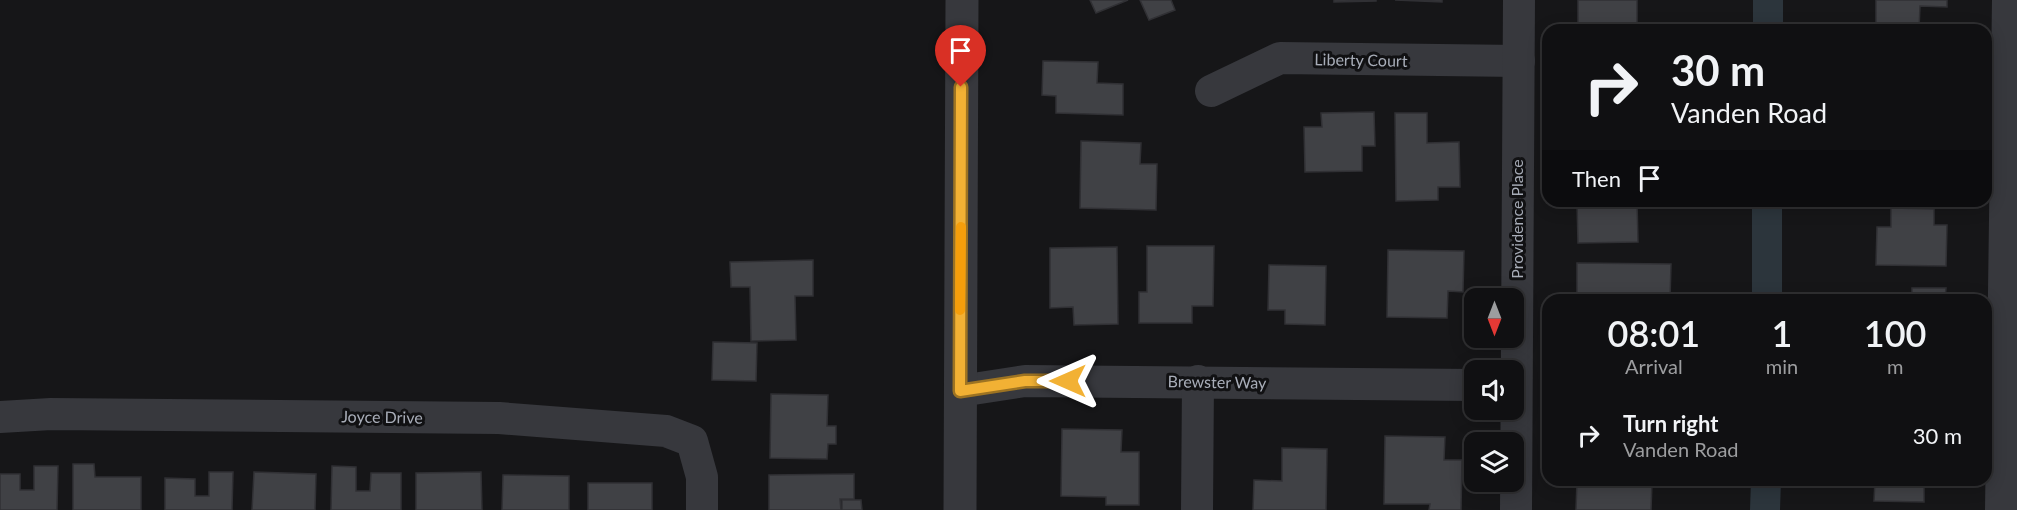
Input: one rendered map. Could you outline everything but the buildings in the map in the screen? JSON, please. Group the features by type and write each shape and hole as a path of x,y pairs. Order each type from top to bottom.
{"street":[{"path":"960,510 962,0"},
{"name":"Providence Place","path":"1515,360 1519,0"},
{"path":"2001,510 2013,64 2008,0"},
{"name":"Liberty Court","path":"1211,91 1280,58 1519,61"},
{"name":"Brewster Way","path":"960,391 1025,381 1464,385"},
{"path":"1197,510 1198,381"},
{"name":"Joyce Drive","path":"0,417 51,414 499,418 666,431 692,441 702,477 702,510"},
{"name":"Providence Place","path":"1515,420 1516,510"}],"waterway":[{"path":"1768,0 1768,24"},
{"path":"1767,207 1767,294"},
{"path":"1765,510 1766,486"}],"slow traffic":[{"path":"960,310 961,227"}],"route":[{"path":"961,87 960,391 1025,381 1068,381"}]}
